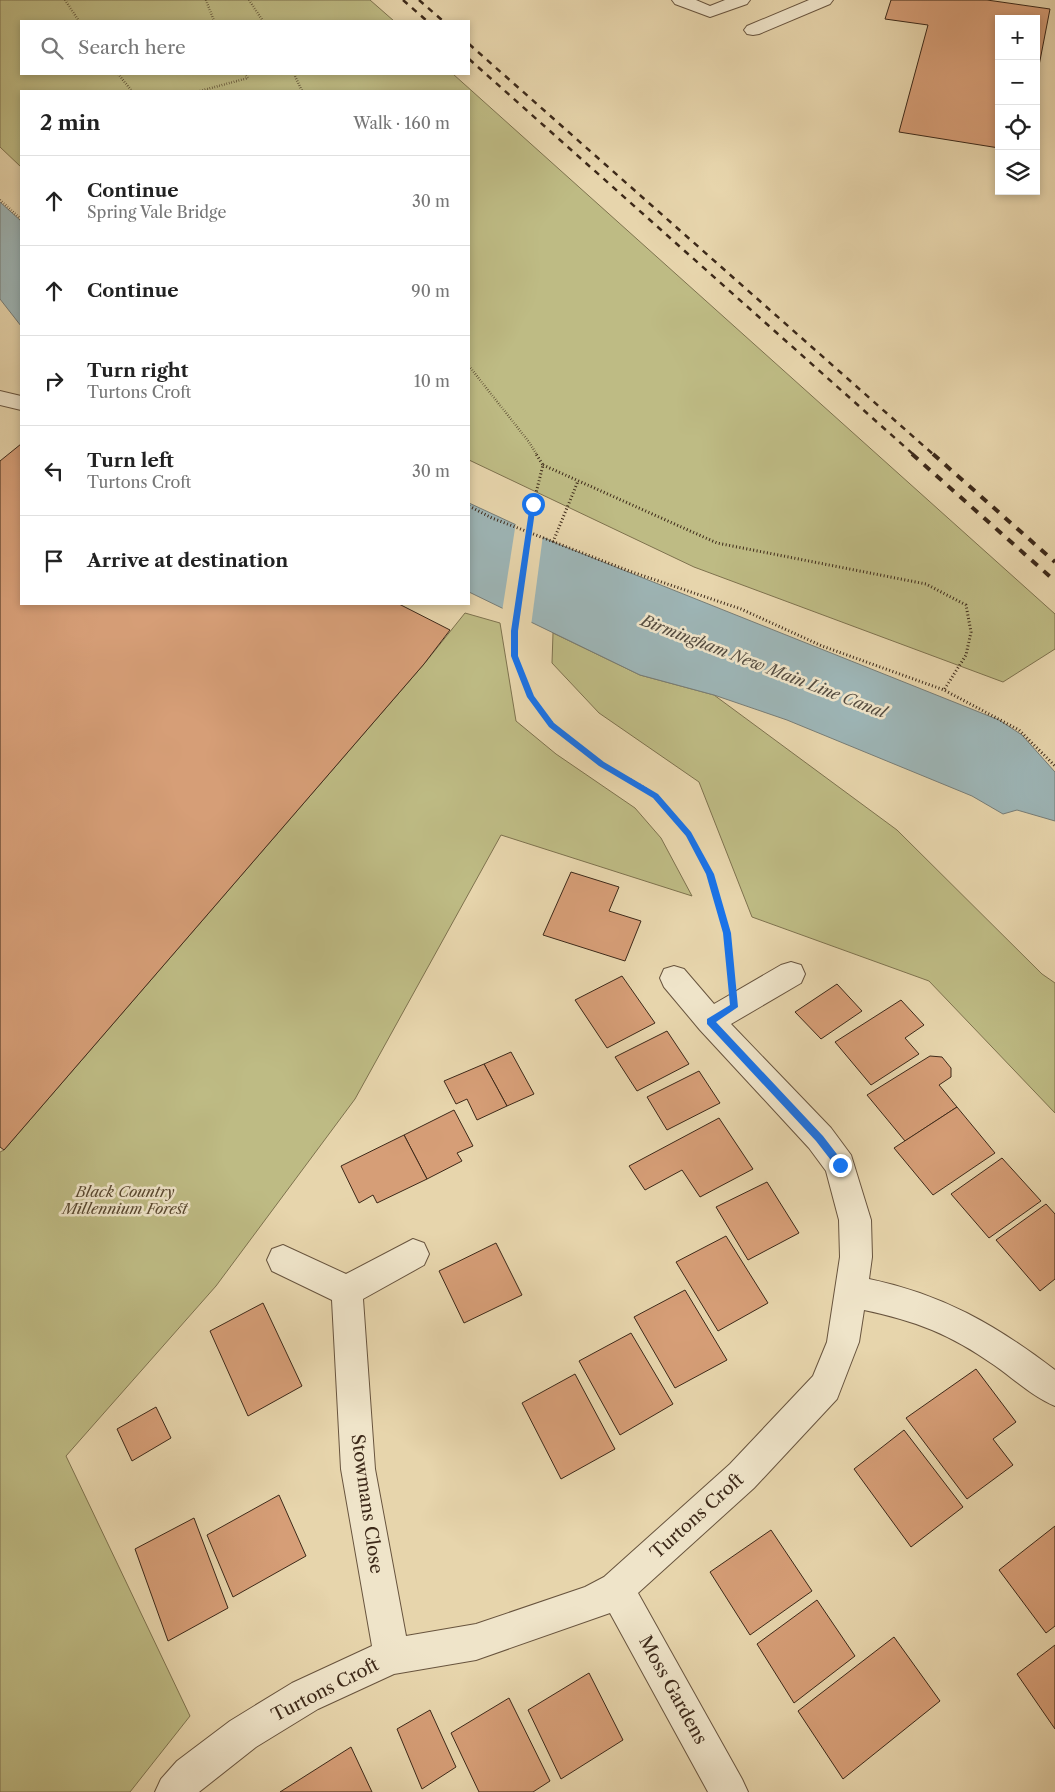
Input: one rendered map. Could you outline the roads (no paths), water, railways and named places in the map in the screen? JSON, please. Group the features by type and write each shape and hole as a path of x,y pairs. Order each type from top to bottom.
{"street":[{"path":"681,0 710,12 741,0"},
{"path":"753,30 824,0"},
{"path":"0,398 20,403"},
{"path":"722,1014 791,974"},
{"name":"Turtons Croft","path":"174,1792 190,1774 243,1734 305,1696 392,1656 476,1642 594,1602 616,1589 742,1476 824,1387 843,1342 856,1257 854,1220 840,1165 722,1014 674,978"},
{"path":"283,1260 347,1291 413,1254"},
{"name":"Stowmans Close","path":"347,1291 358,1469 392,1656"},
{"path":"851,1291 918,1307 968,1329 998,1348 1055,1390"},
{"name":"Moss Gardens","path":"616,1589 729,1792"}],"water":[{"path":"0,202 20,220 20,325 0,299"},
{"name":"Birmingham New Main Line Canal","path":"470,503 553,542 999,720 1022,735 1055,772 1055,821 1017,810 1003,814 972,796 787,720 714,695 640,675 470,592"}],"railway":[{"path":"403,0 426,20"},
{"path":"419,0 442,20"},
{"path":"470,45 934,455"},
{"path":"470,60 914,455"},
{"path":"912,454 1055,581"},
{"path":"933,454 1055,562"}],"park label":[{"name":"Black Country Millennium Forest","path":"125,1200"}]}
